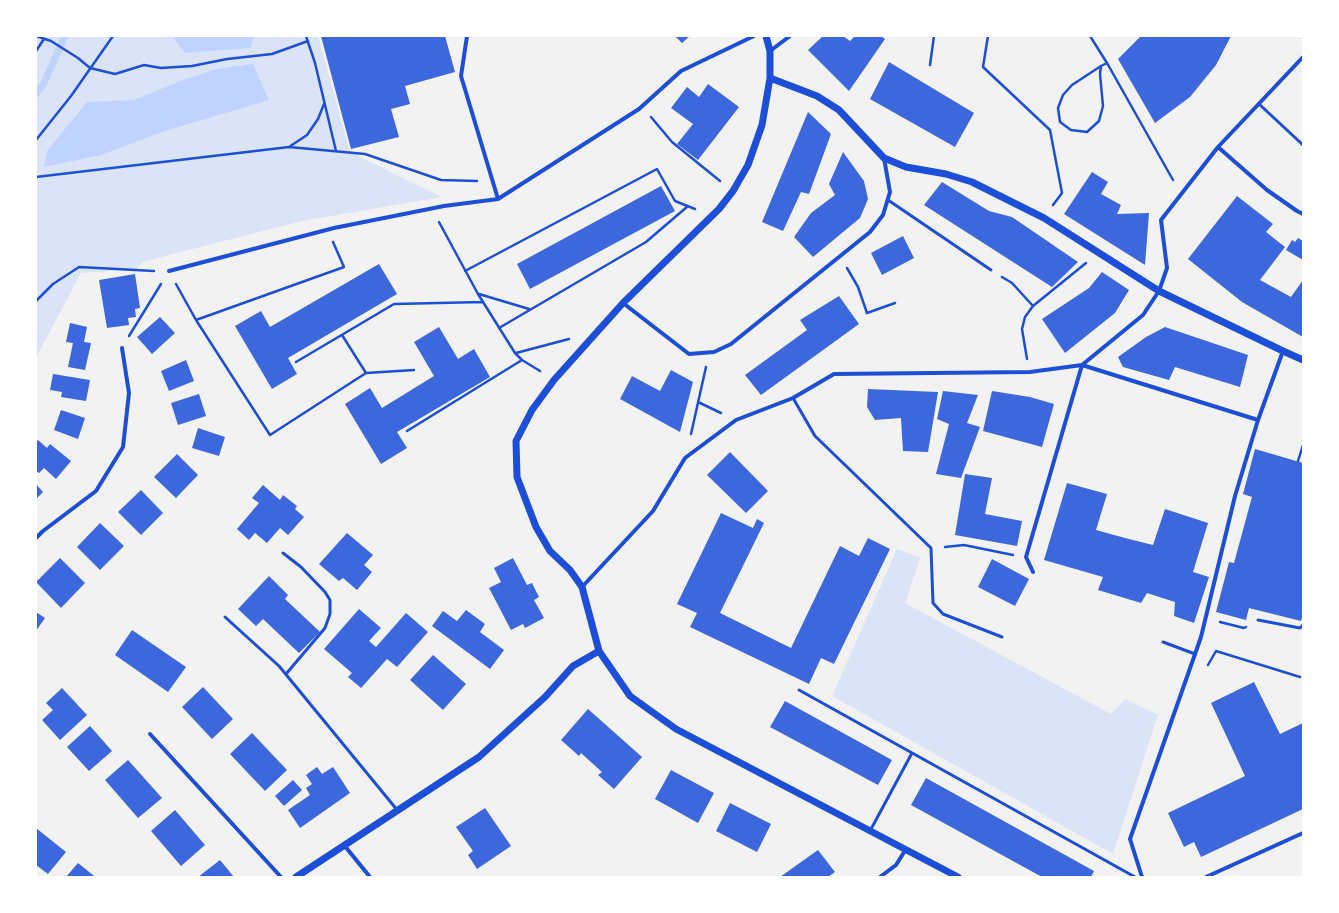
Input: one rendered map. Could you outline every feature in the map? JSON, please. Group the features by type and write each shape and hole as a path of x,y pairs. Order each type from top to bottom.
{"street":[{"path":"467,36 461,76 498,199"},
{"path":"168,271 328,229 432,209 498,199 642,106 681,71 754,36"},
{"path":"766,36 770,51 770,78 762,125 748,166 733,191 713,215 623,303 554,380 532,410 516,441 517,477 536,527 550,551 570,570 582,587 599,651 630,696 676,729 958,877"},
{"path":"770,51 790,36"},
{"path":"1033,572 1026,558 1082,365 1143,315 1159,291 1167,268 1161,220 1218,147 1303,57"},
{"path":"770,78 817,96 839,110 884,158 906,167 946,174 972,182 1044,218 1159,291 1303,360"},
{"path":"1218,147 1267,190 1303,214"},
{"path":"623,303 689,354 710,353 731,344 870,232 883,215 890,192 884,158"},
{"path":"36,538 96,491 123,447 128,393 122,348"},
{"path":"1142,877 1130,839 1195,654 1206,618 1235,496 1258,420 1283,351"},
{"path":"582,587 653,511 686,458 736,420 793,398 834,374 1030,372 1082,365 1258,420"},
{"path":"296,877 479,757 545,697 573,666 599,651"},
{"path":"150,734 281,877"},
{"path":"1206,877 1303,833"},
{"path":"344,845 370,877"},
{"path":"880,877 896,865 906,849"}],"lane":[{"path":"1259,104 1303,145"},
{"path":"888,200 991,270"},
{"path":"793,398 815,436 931,548 933,603 943,614 1002,638"},
{"path":"284,553 301,567 325,592 330,600 330,614 326,628 286,674"},
{"path":"225,617 279,666 398,811"},
{"path":"1258,620 1300,628 1303,625"},
{"path":"1163,642 1195,654"},
{"path":"799,690 1135,877"},
{"path":"870,831 912,753"}],"path":[{"path":"36,36 51,41 78,58 90,68 115,74 144,64 161,68 192,66 227,59 272,54 308,41"},
{"path":"36,140 71,96 113,36"},
{"path":"306,36 336,151"},
{"path":"930,65 934,36"},
{"path":"988,36 983,67 1050,130 1062,193 1044,218"},
{"path":"1090,36 1107,63 1181,194"},
{"path":"36,51 44,39"},
{"path":"1101,66 1103,106 1099,121 1086,132 1071,130 1060,122 1058,108 1062,95 1072,85 1101,66 1107,63"},
{"path":"289,147 307,135 318,119 324,103"},
{"path":"642,106 672,142 705,168"},
{"path":"36,177 289,147 365,154 441,180 492,182"},
{"path":"464,271 657,169 675,201 713,215"},
{"path":"499,328 646,242 688,206"},
{"path":"432,209 464,271 515,353 522,360 554,380"},
{"path":"196,320 344,267 328,229"},
{"path":"1030,372 1022,329 1025,317 1033,306 1099,252"},
{"path":"840,256 858,287 867,313 895,302"},
{"path":"36,301 53,284 79,267 168,271"},
{"path":"991,270 1012,283 1033,306"},
{"path":"168,271 196,320 270,435 366,373 414,370"},
{"path":"122,348 168,271"},
{"path":"478,294 530,309"},
{"path":"296,362 394,304 483,302"},
{"path":"342,335 366,373"},
{"path":"515,353 576,337 588,342"},
{"path":"686,458 710,353"},
{"path":"407,431 522,360"},
{"path":"698,402 736,420"},
{"path":"1298,461 1303,445"},
{"path":"931,548 964,545 1026,558"},
{"path":"1206,618 1244,628 1258,620"},
{"path":"1216,651 1300,677"}],"shaded area":[{"path":"36,36 318,36 350,152 442,197 302,221 142,262 137,269 81,273 36,358"},
{"path":"897,549 920,558 905,603 1111,714 1125,699 1158,715 1113,854 832,696"}],"water":[{"path":"172,36 255,36 250,48 185,53"},
{"path":"253,64 269,100 165,131 101,155 44,167 47,151 87,102 134,100 183,80 217,69"}],"building":[{"path":"321,36 445,36 455,72 405,86 410,104 391,109 399,137 351,149"},
{"path":"675,36 690,36 682,43"},
{"path":"823,36 843,36 850,41 855,36 881,36 885,39 849,91 808,50"},
{"path":"1141,36 1231,36 1216,65 1190,97 1155,123 1118,59"},
{"path":"889,62 974,113 955,147 870,99"},
{"path":"708,84 739,107 698,160 677,144 693,124 671,108 687,87 699,97"},
{"path":"808,112 831,134 809,194 801,192 783,231 762,222"},
{"path":"843,152 864,181 868,199 860,218 813,257 794,237 811,213 835,195 829,184"},
{"path":"1092,172 1108,182 1101,194 1121,205 1117,214 1149,213 1145,265 1064,214"},
{"path":"942,182 989,211 1012,217 1078,262 1052,287 924,205"},
{"path":"661,186 675,211 530,289 517,264"},
{"path":"1237,196 1273,224 1266,232 1285,247 1260,280 1291,297 1303,280 1303,337 1242,302 1188,259"},
{"path":"903,236 914,258 882,275 871,253"},
{"path":"1298,238 1303,241 1303,260 1286,250 1292,240 1295,242"},
{"path":"379,264 397,294 288,358 297,374 272,389 235,326 261,311 270,327"},
{"path":"1102,272 1129,290 1115,313 1065,353 1042,319 1089,288"},
{"path":"135,274 140,308 135,309 136,317 128,318 129,325 107,328 99,280"},
{"path":"839,296 859,324 761,395 745,375 807,330 800,320"},
{"path":"160,317 175,333 152,354 137,337"},
{"path":"70,323 87,327 84,342 91,343 85,370 68,367 73,343 66,342"},
{"path":"439,327 458,359 474,349 490,377 397,432 407,448 381,464 345,404 370,388 382,408 434,376 414,342"},
{"path":"1165,327 1248,355 1240,387 1175,367 1169,380 1123,367 1118,357 1146,337"},
{"path":"186,360 194,381 169,391 161,371"},
{"path":"671,370 693,382 680,432 620,399 632,376 660,391"},
{"path":"53,374 90,380 86,401 61,397 62,392 50,390"},
{"path":"868,389 938,392 928,452 903,451 901,418 875,420 867,407"},
{"path":"943,391 978,395 967,423 980,427 961,478 936,474 949,424 937,419"},
{"path":"992,391 1030,397 1054,404 1042,447 983,431"},
{"path":"199,394 206,416 178,425 171,403"},
{"path":"61,410 85,418 78,439 54,430"},
{"path":"198,428 225,437 219,456 192,448"},
{"path":"38,440 47,448 50,444 71,461 56,479 44,468 39,473 36,471 36,442"},
{"path":"1255,449 1303,463 1303,614 1301,621 1249,608 1246,620 1216,612 1229,562 1234,563 1252,497 1243,494"},
{"path":"730,452 768,491 746,513 707,475"},
{"path":"177,454 198,475 176,498 154,477"},
{"path":"965,474 992,478 985,514 1022,521 1017,546 955,535"},
{"path":"1067,483 1107,494 1096,530 1153,545 1165,509 1208,523 1193,572 1209,577 1194,623 1174,616 1175,602 1147,593 1141,603 1098,590 1103,577 1044,560"},
{"path":"36,484 43,492 36,499"},
{"path":"263,485 280,500 283,495 297,506 295,509 304,517 288,535 280,528 267,543 255,533 249,540 237,529 259,503 252,498"},
{"path":"141,490 163,513 141,535 118,512"},
{"path":"721,513 753,528 757,519 764,523 720,613 791,648 840,546 859,556 868,538 890,549 834,664 821,658 809,684 690,627 697,613 677,604"},
{"path":"100,523 124,546 100,570 77,547"},
{"path":"347,533 373,555 364,565 372,572 357,590 343,578 339,581 319,564"},
{"path":"60,558 85,583 61,608 36,582"},
{"path":"513,558 527,585 532,583 539,597 534,600 544,618 525,628 523,624 511,630 489,588 501,582 494,568"},
{"path":"992,559 1029,579 1015,606 978,587"},
{"path":"269,576 288,595 285,599 320,632 299,653 263,619 256,626 238,609"},
{"path":"359,609 381,628 369,641 376,647 406,613 428,632 397,667 387,659 361,688 348,677 352,673 324,649"},
{"path":"466,610 485,624 480,632 504,650 490,669 432,626 443,611 457,621"},
{"path":"36,612 45,618 36,631"},
{"path":"132,630 186,667 168,692 115,655"},
{"path":"433,655 466,684 443,710 410,680"},
{"path":"1254,682 1280,734 1303,723 1303,809 1201,857 1194,842 1184,847 1168,813 1245,776 1211,703"},
{"path":"203,687 233,719 212,739 182,707"},
{"path":"62,688 87,715 60,740 42,720 53,710 46,703"},
{"path":"785,701 892,760 878,785 770,727"},
{"path":"588,709 642,757 614,789 598,775 602,772 581,753 579,756 561,740"},
{"path":"90,726 112,751 89,771 67,747"},
{"path":"252,733 287,770 265,791 230,754"},
{"path":"128,760 162,798 138,818 105,780"},
{"path":"317,767 322,774 333,767 350,793 300,828 288,810 310,795 306,788 312,784 306,775"},
{"path":"671,770 714,793 698,823 655,799"},
{"path":"926,778 1094,871 1091,877 1042,877 911,805"},
{"path":"293,780 302,790 284,806 275,796"},
{"path":"730,803 771,824 757,852 716,831"},
{"path":"485,808 511,846 477,869 468,855 473,851 456,827"},
{"path":"175,810 205,845 181,866 151,831"},
{"path":"36,828 66,852 48,874 36,865"},
{"path":"818,850 835,872 828,877 780,877"},
{"path":"220,860 234,877 198,877"},
{"path":"78,863 93,875 95,877 66,877"}],"waterway":[{"path":"36,94 43,85 65,36"}]}
